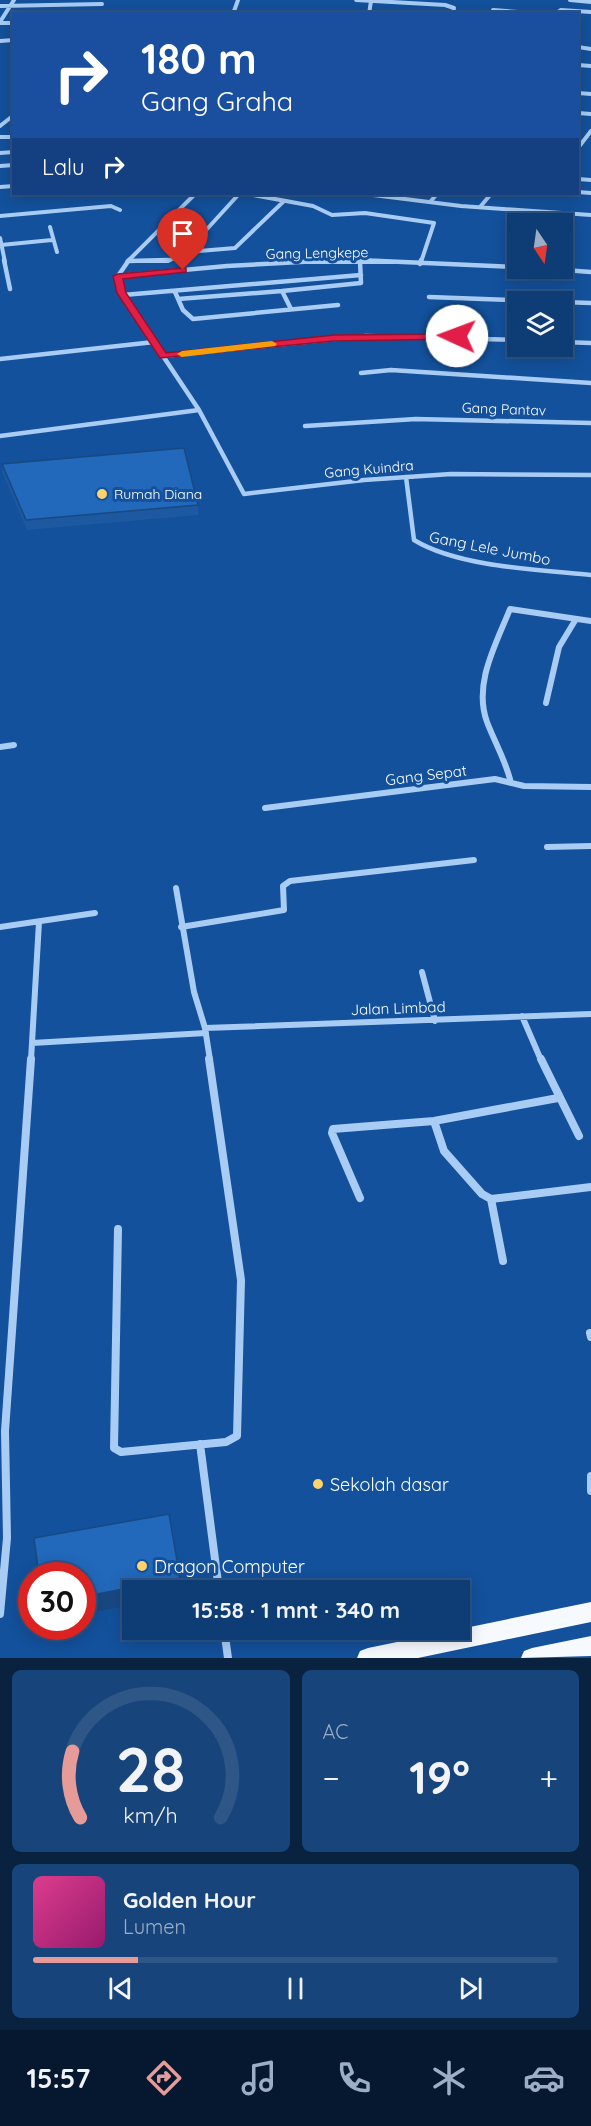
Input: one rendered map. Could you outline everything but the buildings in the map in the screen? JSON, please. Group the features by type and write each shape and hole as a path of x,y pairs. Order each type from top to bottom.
{"main road":[{"path":"368,1658 591,1612"},
{"path":"532,1658 579,1651"}],"street":[{"path":"0,23 14,0"},
{"path":"356,0 445,2"},
{"path":"570,0 591,2"},
{"path":"0,6 102,4"},
{"path":"493,12 494,4"},
{"path":"558,12 561,10 591,12"},
{"path":"0,126 12,117"},
{"path":"589,136 591,131"},
{"path":"0,436 199,410 123,295 118,276 128,261 194,195"},
{"path":"187,252 238,195"},
{"path":"253,195 313,206 332,215 365,213 434,223 420,264"},
{"path":"373,195 480,207 591,215"},
{"path":"430,202 436,195"},
{"path":"480,207 489,195"},
{"path":"128,261 168,261 187,252 235,248 284,201"},
{"path":"0,216 111,206 120,210"},
{"path":"50,227 57,252"},
{"path":"0,238 10,289"},
{"path":"1,245 52,240"},
{"path":"178,299 361,283 360,261"},
{"name":"Gang Lengkepe","path":"118,276 227,266 360,261 507,267"},
{"path":"573,271 591,272"},
{"path":"123,295 361,275"},
{"path":"282,291 291,309"},
{"path":"175,292 189,318 193,319 338,305"},
{"path":"429,297 507,300"},
{"path":"573,302 591,303"},
{"path":"163,356 366,336 507,340"},
{"path":"0,359 154,342"},
{"path":"573,342 591,343"},
{"path":"361,373 391,370 591,383"},
{"name":"Gang Kuindra","path":"199,410 244,494 450,474 591,475"},
{"name":"Gang Pantav","path":"305,426 416,419 591,423"},
{"name":"Gang Lele Jumbo","path":"406,477 414,540 419,546 432,551 524,569 591,575"},
{"path":"511,783 507,761 485,718 482,693 487,669 510,609 591,621"},
{"path":"546,703 559,647 576,619"},
{"path":"0,747 14,745"},
{"name":"Gang Sepat","path":"265,808 495,779 524,786 591,787"},
{"path":"547,847 591,846"},
{"path":"180,927 284,910 283,886 290,881 474,860"},
{"path":"118,1229 114,1448 121,1452 226,1442 237,1436 241,1280 205,1031 180,927 176,888"},
{"path":"0,927 96,913"},
{"path":"0,1614 7,1538 5,1431 39,922"},
{"path":"422,972 435,1021"},
{"name":"Jalan Limbad","path":"32,1043 205,1031 591,1014"},
{"path":"522,1016 558,1098 579,1136"},
{"path":"360,1198 333,1129 435,1121 558,1098"},
{"path":"435,1121 444,1151 482,1194 490,1199 591,1187"},
{"path":"490,1199 503,1261"},
{"path":"200,1444 218,1580"},
{"path":"591,1476 589,1482 591,1491"},
{"path":"226,1640 228,1658"}],"slow traffic":[{"path":"182,354 272,344"}],"place":[{"name":"Rumah Diana","path":"102,494"},
{"name":"Sekolah dasar","path":"318,1484"},
{"name":"Dragon Computer","path":"142,1566"}],"route":[{"path":"183,270 118,276 121,293 163,356 334,338 389,335 457,336"}]}
